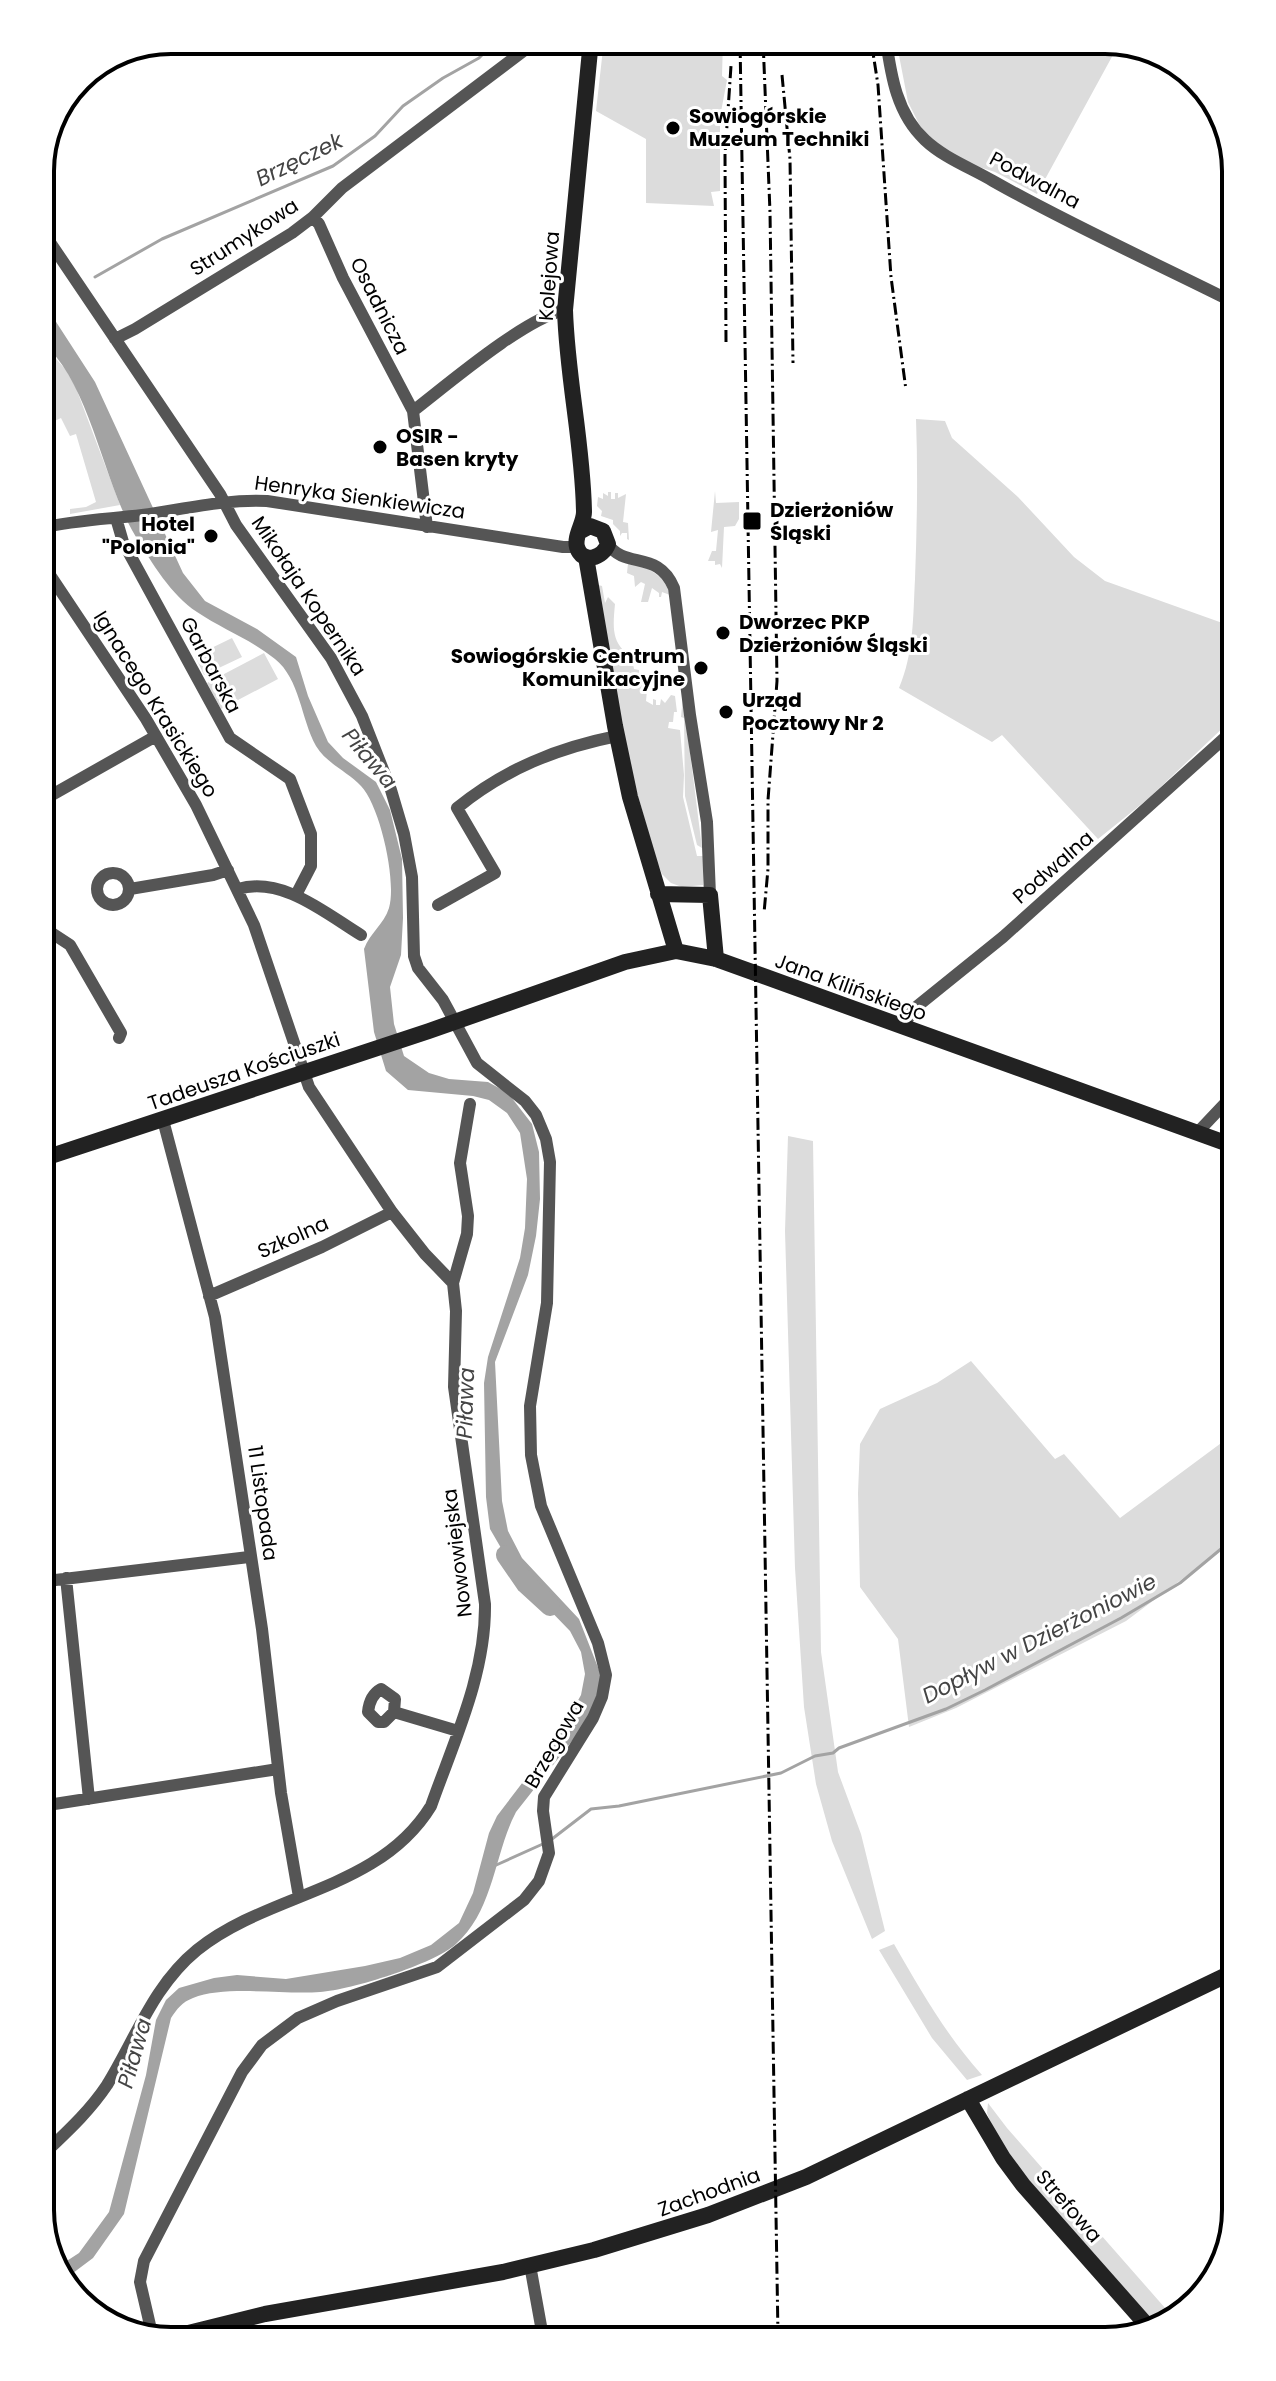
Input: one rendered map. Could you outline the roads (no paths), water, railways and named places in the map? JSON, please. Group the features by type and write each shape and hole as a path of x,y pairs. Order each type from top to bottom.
{"street":[{"name":"Strumykowa","path":"115,339 211,283 313,217 342,188 519,54"},
{"name":"Kolejowa","path":"590,54 565,310 566,352 590,590 630,797 676,951"},
{"name":"Podwalna","path":"888,54 902,109 925,140 945,155 1222,296"},
{"name":"Osadnicza","path":"313,217 413,411 427,527"},
{"name":"Mikołaja Kopernika","path":"54,248 225,501 236,525 331,658 362,716 391,790 404,834 412,877 414,956 422,975 443,1000 455,1022"},
{"path":"413,411 522,330 548,313 565,310"},
{"name":"Henryka Sienkiewicza","path":"54,526 225,501 267,501 563,547 586,543"},
{"name":"Garbarska","path":"119,518 123,542 218,721 230,738 290,779 311,834 311,866 296,895"},
{"path":"608,544 604,553 586,543 603,531 608,544 618,556 644,560 659,568 671,579 674,588 707,822 716,959"},
{"name":"Ignacego Krasickiego","path":"54,581 156,736 196,805 228,870"},
{"path":"54,794 156,736"},
{"path":"438,905 495,873 457,808 478,791 534,760 587,742 617,736"},
{"name":"Podwalna","path":"902,1027 915,1008 1003,937 1222,740"},
{"path":"130,889 228,870 274,976 303,1071 319,1103 392,1212 453,1283"},
{"path":"238,889 263,885 296,895 361,935"},
{"path":"658,894 710,895"},
{"path":"54,935 70,945 121,1033 119,1038"},
{"name":"Jana Kilińskiego","path":"455,1022 625,962 676,951 716,959 1222,1142"},
{"name":"Tadeusza Kościuszki","path":"54,1155 455,1022"},
{"name":"Brzegowa","path":"150,2325 140,2282 144,2261 232,2087 257,2051 274,2035 311,2011 426,1971 448,1960 531,1892 544,1871 549,1853 544,1797 593,1718 602,1697 606,1675 598,1643 541,1506 531,1455 530,1406 547,1303 550,1162 546,1139 536,1115 515,1091 477,1063 455,1022"},
{"name":"Nowowiejska","path":"54,2144 105,2088 155,1996 178,1967 197,1950 241,1922 348,1878 383,1856 407,1835 431,1806 482,1653 485,1604 454,1387 456,1311 453,1283 467,1234 468,1216 460,1163 470,1104"},
{"path":"1197,1133 1222,1107"},
{"name":"11 Listopada","path":"163,1120 215,1317 262,1629 278,1769 299,1897"},
{"name":"Szkolna","path":"209,1296 392,1212"},
{"path":"54,1580 249,1557"},
{"path":"66,1578 89,1799"},
{"path":"394,1712 458,1731"},
{"path":"54,1804 278,1769"},
{"name":"Zachodnia","path":"212,2327 265,2314 530,2265 648,2234 775,2189 1222,1977"},
{"name":"Strefowa","path":"968,2099 1023,2185 1143,2320"},
{"path":"530,2265 541,2327"}],"waterway":[{"name":"Brzęczek","path":"95,277 162,239 333,166 375,136 403,106 483,54"},
{"name":"Dopływ w Dzierżoniowie","path":"552,1839 591,1809 781,1773 815,1756 833,1753 839,1748 946,1709 1121,1618 1180,1583 1222,1548"},
{"name":"Piława","path":"506,1555 526,1584 550,1606"},
{"name":"Dopływ w Dzierżoniowie","path":"494,1866 545,1843"}],"railway":[{"path":"740,54 778,2327"},
{"path":"764,54 770,212 777,681 764,913"},
{"path":"873,54 891,277 906,390"},
{"path":"726,342 725,155 731,66"},
{"path":"782,75 790,159 793,363"}],"place":[{"name":"Sowiogórskie Muzeum Techniki","path":"673,128"},
{"name":"OSIR - Basen kryty","path":"380,447"},
{"name":"Dzierżoniów Śląski","path":"752,521"},
{"name":"Hotel \"Polonia\"","path":"211,536"},
{"name":"Dworzec PKP Dzierżoniów Śląski","path":"723,633"},
{"name":"Sowiogórskie Centrum Komunikacyjne","path":"701,668"},
{"name":"Urząd Pocztowy Nr 2","path":"726,712"}]}
